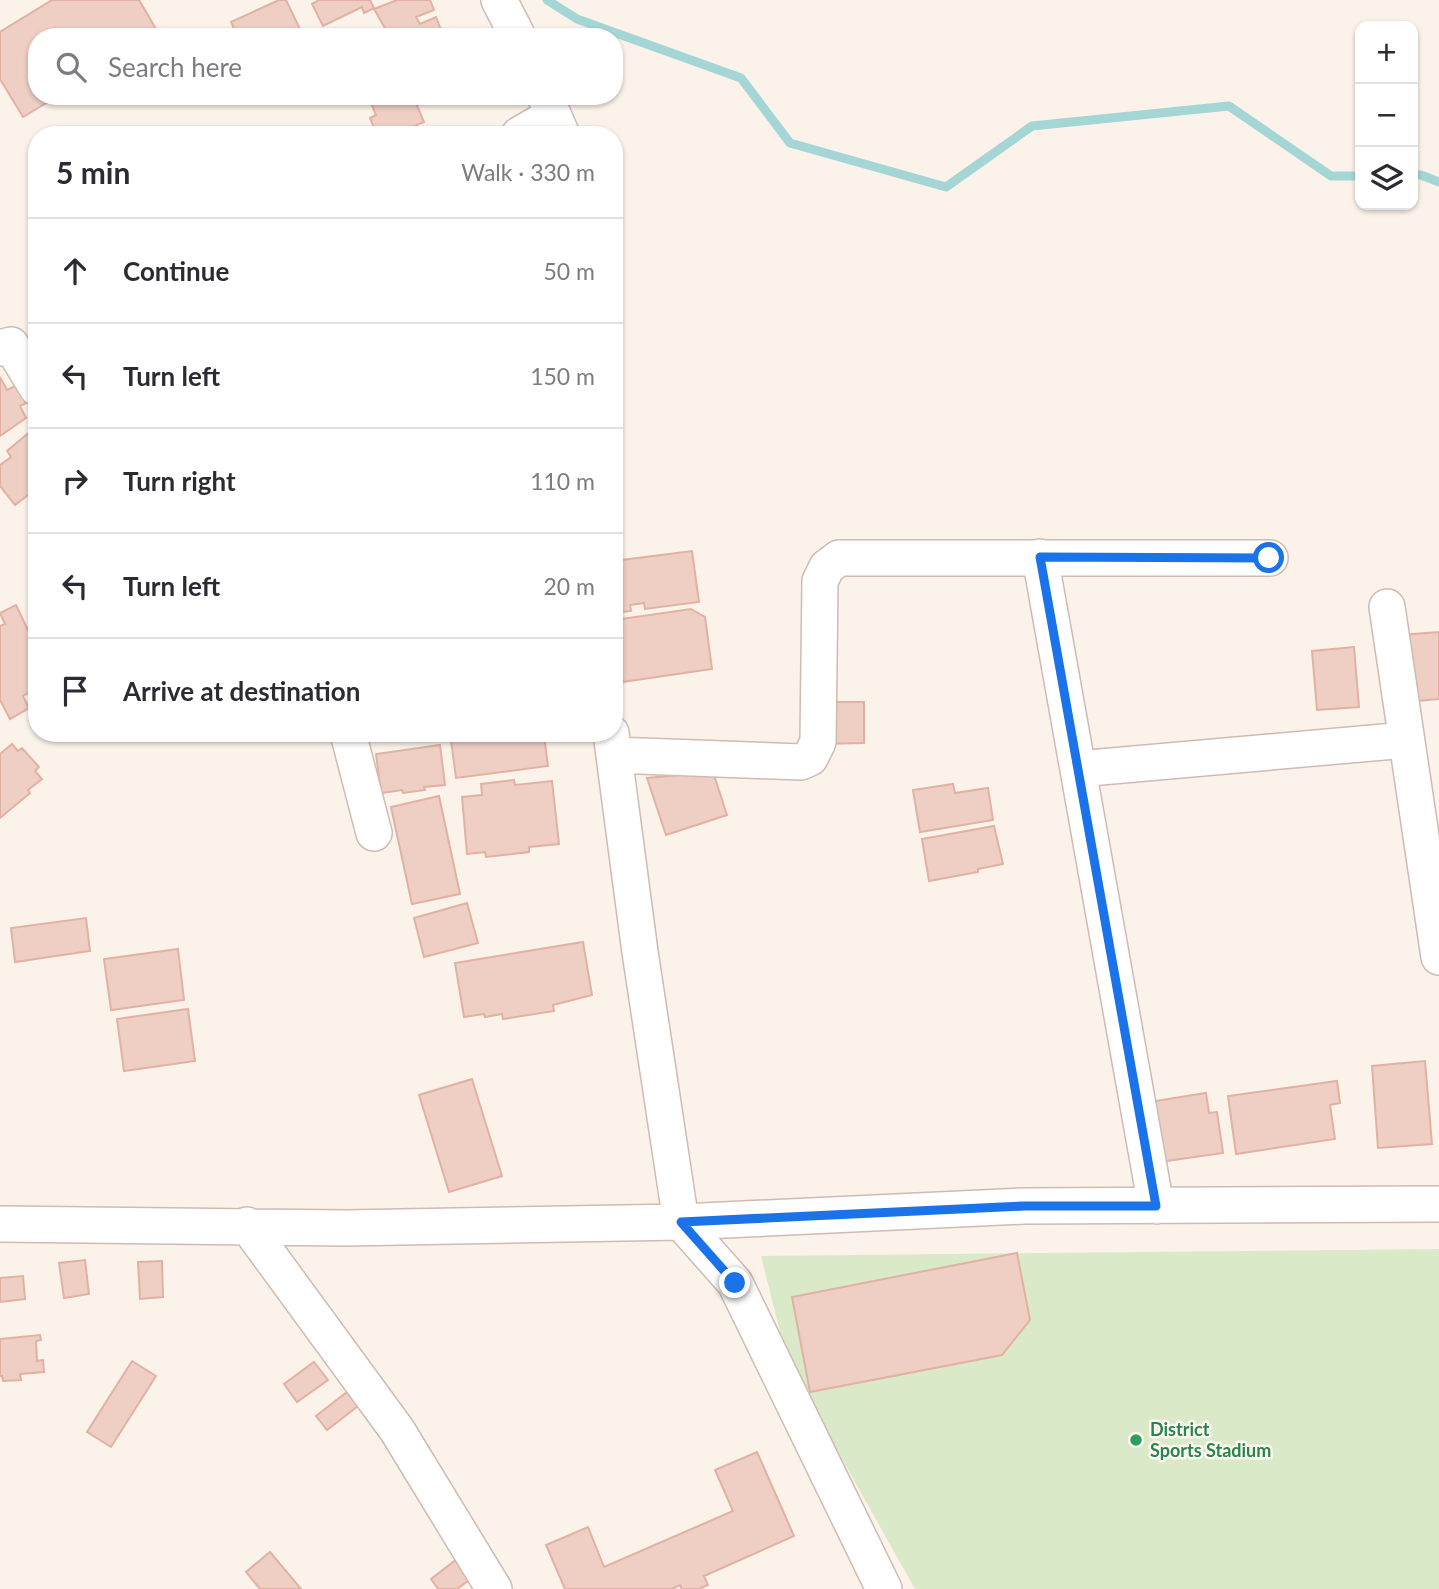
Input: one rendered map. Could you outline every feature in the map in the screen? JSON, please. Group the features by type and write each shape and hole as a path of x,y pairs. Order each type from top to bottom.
{"street":[{"path":"499,0 513,28"},
{"path":"535,126 554,115"},
{"path":"0,348 11,345 28,372"},
{"path":"1040,557 1156,1206"},
{"path":"884,1589 735,1283 681,1222 612,744 801,762 810,758 818,742 820,581 827,567 839,558 1269,558"},
{"path":"1387,607 1439,957"},
{"path":"1078,769 1406,740"},
{"path":"350,742 373,833"},
{"path":"0,1224 346,1228 681,1222 1024,1206 1439,1204"},
{"path":"247,1225 397,1430 494,1589"}],"green space":[{"name":"District Sports Stadium","path":"1439,1249 1439,1589 915,1589 788,1363 761,1256"}],"building":[{"path":"52,0 139,0 155,28 28,28 28,105 43,105 23,117 0,79 0,32"},
{"path":"279,0 286,0 300,28 234,28 231,22"},
{"path":"319,0 370,0 374,8 364,13 362,7 323,26 312,4"},
{"path":"397,0 430,0 434,10 416,17 420,24 436,17 440,28 385,28 374,9"},
{"path":"372,105 417,105 424,122 414,126 373,126 370,118 376,115"},
{"path":"0,377 7,390 19,384 28,402 20,406 26,418 0,436"},
{"path":"28,434 28,495 15,505 0,486 0,465 11,457 7,451"},
{"path":"692,551 699,602 645,609 644,603 630,605 631,611 623,612 623,560"},
{"path":"16,605 28,630 28,693 23,696 28,709 10,719 0,700 0,626 5,624 0,613"},
{"path":"691,609 705,617 712,669 623,682 623,619"},
{"path":"1439,632 1439,699 1406,702 1401,635"},
{"path":"1354,647 1359,707 1317,710 1312,651"},
{"path":"819,702 864,702 864,743 819,744"},
{"path":"451,742 545,742 548,766 456,778"},
{"path":"12,744 18,751 22,748 39,767 35,771 42,779 0,818 0,754"},
{"path":"440,745 445,785 403,793 402,790 381,793 376,754"},
{"path":"713,772 727,815 666,835 647,778"},
{"path":"514,780 515,785 552,781 559,844 529,847 529,852 486,857 485,852 467,854 462,797 482,795 481,784"},
{"path":"953,784 955,793 988,788 993,820 920,832 913,790"},
{"path":"439,796 460,894 412,904 391,807"},
{"path":"994,826 1003,864 978,869 978,872 929,881 922,839"},
{"path":"467,903 478,943 424,957 414,918"},
{"path":"86,918 90,951 15,962 11,928"},
{"path":"583,942 592,995 553,1005 554,1011 503,1019 502,1014 464,1017 455,963"},
{"path":"178,949 184,1000 111,1010 104,959"},
{"path":"188,1009 195,1061 124,1071 117,1019"},
{"path":"1425,1061 1432,1144 1378,1148 1372,1066"},
{"path":"472,1079 502,1176 449,1192 419,1095"},
{"path":"1337,1081 1340,1103 1330,1105 1335,1139 1236,1154 1228,1096"},
{"path":"1206,1093 1209,1113 1217,1112 1223,1153 1152,1163 1143,1103"},
{"path":"1017,1253 1030,1320 1002,1355 810,1392 792,1297"},
{"path":"85,1260 89,1294 64,1298 59,1263"},
{"path":"162,1261 163,1297 140,1299 138,1262"},
{"path":"23,1276 25,1299 0,1302 0,1278"},
{"path":"40,1335 41,1340 36,1341 37,1361 43,1360 44,1372 20,1374 21,1380 3,1381 0,1376 0,1339"},
{"path":"132,1361 156,1376 111,1447 87,1432"},
{"path":"314,1362 328,1380 297,1402 284,1384"},
{"path":"347,1392 358,1406 327,1430 316,1416"},
{"path":"757,1452 794,1536 704,1576 708,1585 699,1589 682,1589 680,1585 672,1589 565,1589 546,1545 588,1527 604,1567 733,1511 715,1470"},
{"path":"270,1552 301,1589 260,1589 246,1572"},
{"path":"457,1559 472,1578 457,1589 438,1589 431,1579"}],"waterway":[{"path":"547,0 577,19 602,28"},
{"path":"623,36 741,78 790,143 946,187 1032,126 1229,106 1331,176 1355,176"},
{"path":"1418,175 1439,182"}],"place":[{"name":"District Sports Stadium","path":"1136,1440"}],"route":[{"path":"735,1283 681,1222 1024,1206 1156,1206 1040,557 1269,558"}]}
